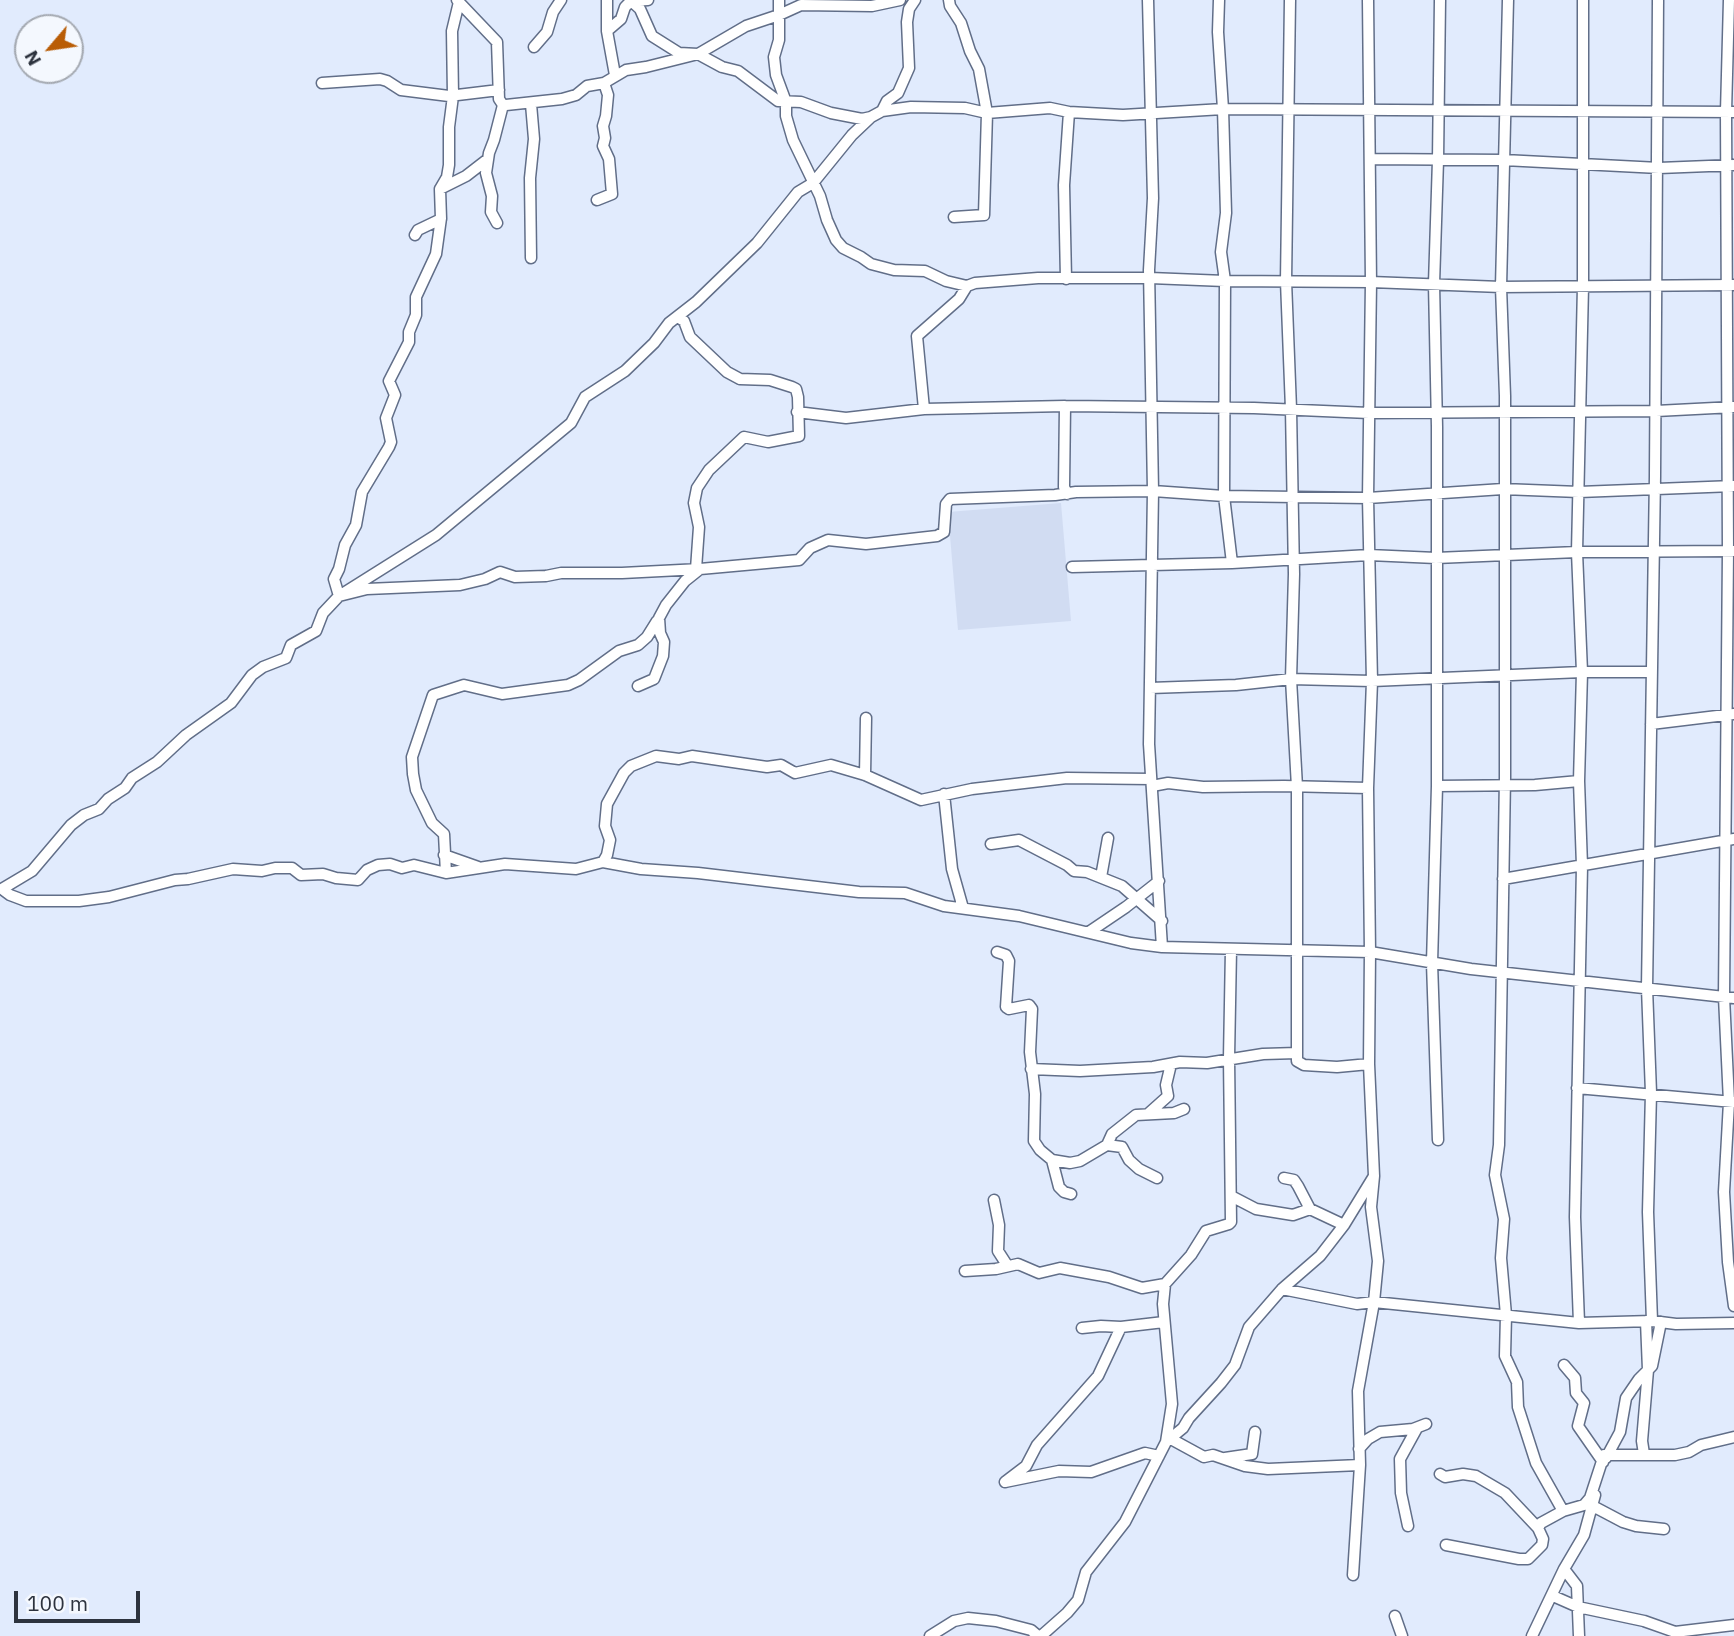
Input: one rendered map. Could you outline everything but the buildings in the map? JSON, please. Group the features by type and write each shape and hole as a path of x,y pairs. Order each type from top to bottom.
{"street":[{"path":"534,47 547,32 553,12 561,0"},
{"path":"607,0 607,31 615,75"},
{"path":"607,31 621,19 625,7 631,1 648,0"},
{"path":"779,0 779,40 774,57 793,140 822,201 830,228 843,248 871,264 894,270 925,271 946,281 967,286 979,282 1038,278 1371,282 1501,287 1731,285"},
{"path":"503,105 562,100 587,86 604,83 626,70 698,54 746,26 801,5 872,6 900,0"},
{"path":"883,111 887,101 898,93 909,68 907,22 909,9 915,0"},
{"path":"949,0 979,69 987,113 984,215 954,217"},
{"path":"1148,0 1153,198 1150,278 1153,491 1149,744 1163,947"},
{"path":"1219,0 1226,213 1221,252 1225,281 1224,496 1232,563"},
{"path":"1290,0 1286,281 1291,409 1292,679 1297,787 1297,1061 1304,1065 1350,1066 1370,1063"},
{"path":"1353,1575 1359,1449 1364,1437 1358,1391 1374,1301 1378,1261 1371,1207 1374,1176 1370,1063 1368,789 1372,681 1368,498 1371,282 1368,0"},
{"path":"1438,1140 1432,963 1437,786 1434,284 1440,0"},
{"path":"1508,0 1501,287 1505,411 1504,786 1499,1145 1496,1175 1504,1219 1502,1258 1506,1315 1505,1356 1517,1382 1518,1406 1536,1462 1563,1511"},
{"path":"1579,1323 1575,1217 1582,866 1579,781 1582,672 1577,552 1583,286 1583,0"},
{"path":"1644,1454 1642,1441 1650,1321 1648,1212 1651,1093 1647,988 1659,168 1658,0"},
{"path":"1729,0 1731,1102 1725,1141 1725,1221 1734,1306"},
{"path":"458,1 497,42 499,99 503,105 486,173 492,198 491,212 497,223"},
{"path":"339,596 334,579 345,545 356,525 362,492 391,442 386,418 395,395 390,377 409,342 408,336 416,315 416,297 436,254 441,218 440,189 447,177 453,96 452,31 458,1"},
{"path":"631,1 640,9 652,36 679,53 698,54 722,67 738,71 783,105 801,103 862,120 883,111 911,107 951,107 987,113 1050,108 1069,112 1123,115 1150,111 1223,109 1730,112"},
{"path":"322,83 380,79 401,90 453,96 499,90"},
{"path":"597,200 612,194 609,159 603,146 608,95 604,83"},
{"path":"531,104 534,139 530,178 531,258"},
{"path":"1066,279 1064,185 1069,112"},
{"path":"478,867 446,873 414,865 402,868 390,864 378,865 367,870 358,880 323,874 299,875 292,868 262,871 233,869 109,897 79,901 26,901 2,889 32,871 71,825 84,815 99,809 108,799 125,788 132,778 157,762 186,735 231,703 252,675 263,667 286,659 291,645 316,631 323,613 339,596 383,567 419,548 571,423 585,397 625,371 677,317 757,243 798,192 813,183 839,149 871,117"},
{"path":"440,189 466,176 488,159"},
{"path":"1370,159 1504,160 1659,168 1730,165"},
{"path":"415,235 418,230 441,218"},
{"path":"924,408 917,336 959,299 967,286"},
{"path":"446,873 444,834 432,823 416,790 412,774 412,757 433,695 464,685 502,694 568,685 619,651 638,645 647,637 680,587 698,569 699,527 694,503 698,488 709,471 744,437 768,442 799,436 796,389 770,380 740,379 727,372 690,337 684,320 677,317"},
{"path":"797,412 846,418 924,408 1065,406 1291,409 1369,413 1730,408"},
{"path":"1065,406 1064,487 1067,494"},
{"path":"339,596 367,589 460,585 500,572 515,577 546,576 561,572 622,573 799,560 810,548 828,540 866,544 937,536 944,532 946,505 950,499 1153,491 1224,496 1368,498 1503,489 1579,492 1730,486"},
{"path":"1072,567 1232,563 1369,555 1436,558 1577,552 1731,551"},
{"path":"638,686 653,679 663,656 664,642 660,634 659,618"},
{"path":"1150,688 1236,685 1292,679 1372,681 1582,672 1650,672"},
{"path":"1651,724 1730,715"},
{"path":"865,775 866,718"},
{"path":"603,862 610,840 605,826 607,804 624,773 631,766 656,756 679,759 692,756 767,767 781,765 789,771 799,773 831,765 865,775 919,800 944,794 1067,779 1203,787 1368,789"},
{"path":"1437,786 1504,786 1579,781"},
{"path":"944,794 952,869 963,908"},
{"path":"1101,877 1108,838"},
{"path":"991,844 1019,840 1074,871 1101,877 1122,886 1162,921"},
{"path":"1503,879 1730,840"},
{"path":"435,869 444,855"},
{"path":"444,855 489,868 505,864 576,869 603,862 641,869 859,892 905,893 928,902 1019,916 1131,943 1163,947 1370,952 1502,972 1729,998"},
{"path":"1089,932 1158,881"},
{"path":"1168,1440 1172,1404 1164,1322 1165,1284 1191,1255 1206,1231 1230,1223 1231,949"},
{"path":"997,952 1006,955 1009,961 1006,1007 1009,1009 1029,1005 1032,1009 1034,1141 1040,1150 1052,1160 1070,1163 1080,1161 1107,1145 1112,1134 1130,1118 1149,1113 1174,1113 1184,1109"},
{"path":"1350,1066 1362,1057 1370,1034"},
{"path":"1031,1069 1108,1070 1297,1053"},
{"path":"1149,1113 1168,1096 1166,1085 1171,1064"},
{"path":"1577,1088 1731,1102"},
{"path":"1107,1145 1122,1147 1129,1160 1139,1169 1157,1178"},
{"path":"1052,1160 1061,1190 1071,1194"},
{"path":"930,1636 954,1621 968,1618 996,1621 1031,1630 1039,1636 1067,1613 1078,1600 1086,1572 1125,1522 1168,1440 1182,1428 1236,1365 1249,1327 1282,1289 1320,1256 1344,1225 1374,1176"},
{"path":"1284,1178 1294,1180 1310,1209 1344,1225"},
{"path":"1231,1196 1256,1209 1293,1216 1310,1209"},
{"path":"994,1200 999,1225 998,1251 1007,1265"},
{"path":"965,1271 1018,1264 1039,1273 1060,1268 1109,1277 1142,1288 1165,1284"},
{"path":"1282,1289 1345,1302 1363,1304 1374,1301 1579,1323 1734,1323"},
{"path":"1532,1636 1564,1569 1584,1535 1589,1503 1604,1459 1620,1432 1626,1398 1652,1366 1656,1351 1650,1321"},
{"path":"1082,1328 1164,1322"},
{"path":"1121,1327 1098,1376 1037,1445 1026,1466 1005,1482 1059,1471 1091,1472 1145,1453 1159,1456"},
{"path":"1564,1365 1575,1378 1576,1393 1584,1403 1578,1426 1604,1459"},
{"path":"1364,1437 1422,1426 1399,1459 1401,1493 1408,1526"},
{"path":"1224,1458 1252,1454 1255,1432"},
{"path":"1604,1459 1626,1454 1675,1455 1734,1437"},
{"path":"1168,1440 1198,1456 1207,1458 1213,1455 1245,1466 1268,1469 1360,1465"},
{"path":"1626,1454 1642,1441"},
{"path":"1440,1474 1445,1477 1463,1474 1482,1480 1505,1493 1538,1528 1543,1539 1542,1545 1528,1559 1446,1545"},
{"path":"1538,1528 1543,1522 1563,1511 1589,1503"},
{"path":"1589,1503 1623,1522 1664,1529"},
{"path":"1564,1569 1577,1586 1579,1636"},
{"path":"1553,1596 1578,1607 1636,1619 1675,1632 1734,1625"},
{"path":"1395,1616 1402,1636"}],"shaded area":[{"path":"1061,503 1071,621 958,630 948,512"}]}
